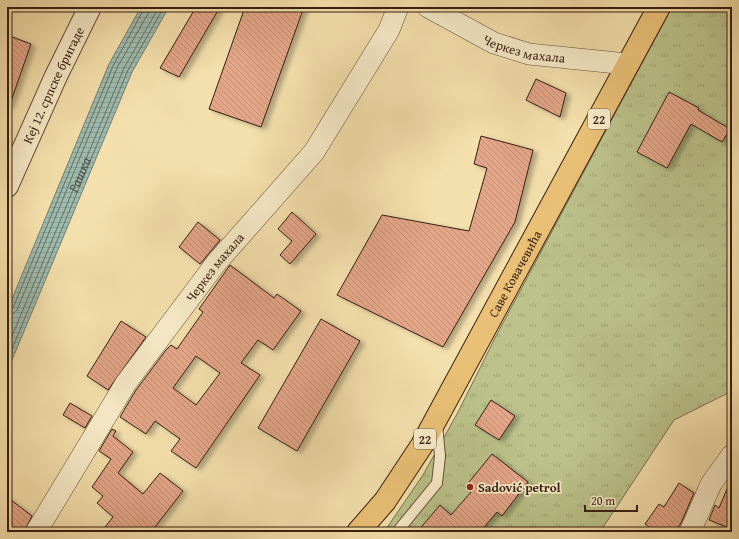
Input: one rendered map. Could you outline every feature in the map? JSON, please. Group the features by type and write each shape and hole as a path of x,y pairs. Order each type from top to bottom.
{"main road":[{"name":"Саве Ковачевића","path":"358,532 385,501 403,476 437,418 659,7"}],"street":[{"name":"Кеј 12. српске бригаде","path":"7,186 56,76 90,7"},
{"name":"Черкез махала","path":"36,532 126,383 217,262 314,152 389,30 398,7"},
{"name":"Черкез махала","path":"428,7 494,43 529,54 627,64"},
{"path":"690,532 711,484 732,455"}],"lane":[{"path":"398,532 437,483 440,456 437,418"}],"green space":[{"path":"672,7 732,7 732,391 674,420 600,532 530,532 525,530 522,532 384,532 423,475 457,414 496,336"}],"water":[{"name":"Рашка","path":"141,7 169,7 132,72 7,372 7,311 109,64"}],"building":[{"path":"196,7 220,7 179,77 160,68"},
{"path":"245,7 304,7 261,127 209,109"},
{"path":"7,35 31,44 9,107 7,106"},
{"path":"536,79 566,93 560,117 526,100"},
{"path":"669,92 699,108 698,110 730,129 722,142 691,124 667,168 637,152"},
{"path":"481,136 533,150 515,222 443,347 337,295 382,215 469,231 487,168 474,164"},
{"path":"292,212 316,234 290,264 280,255 292,241 278,229"},
{"path":"198,222 220,240 200,264 179,247"},
{"path":"230,265 274,298 277,294 301,311 273,350 258,340 241,363 260,375 196,468 171,451 180,439 155,421 146,434 120,417 136,390 166,350 171,345 177,349 203,312 199,309","holes":["196,356 220,373 196,405 173,388"]},
{"path":"321,319 360,341 297,451 258,428"},
{"path":"121,321 146,337 108,390 87,376"},
{"path":"491,400 515,416 499,440 475,425"},
{"path":"70,403 92,416 85,428 63,415"},
{"path":"112,429 116,431 113,436 133,452 118,473 143,494 160,473 183,491 151,532 101,532 113,517 97,503 103,496 92,487 111,459 99,451"},
{"path":"492,454 528,482 502,516 497,512 480,532 417,532 440,505 451,515 471,492 465,487"},
{"path":"732,477 732,529 709,520 715,505 719,508"},
{"path":"679,483 694,493 681,523 674,532 656,532 645,524 659,504 664,507"},
{"path":"7,497 32,516 24,532 7,532"}],"place":[{"name":"Sadović petrol","path":"470,487"}]}
